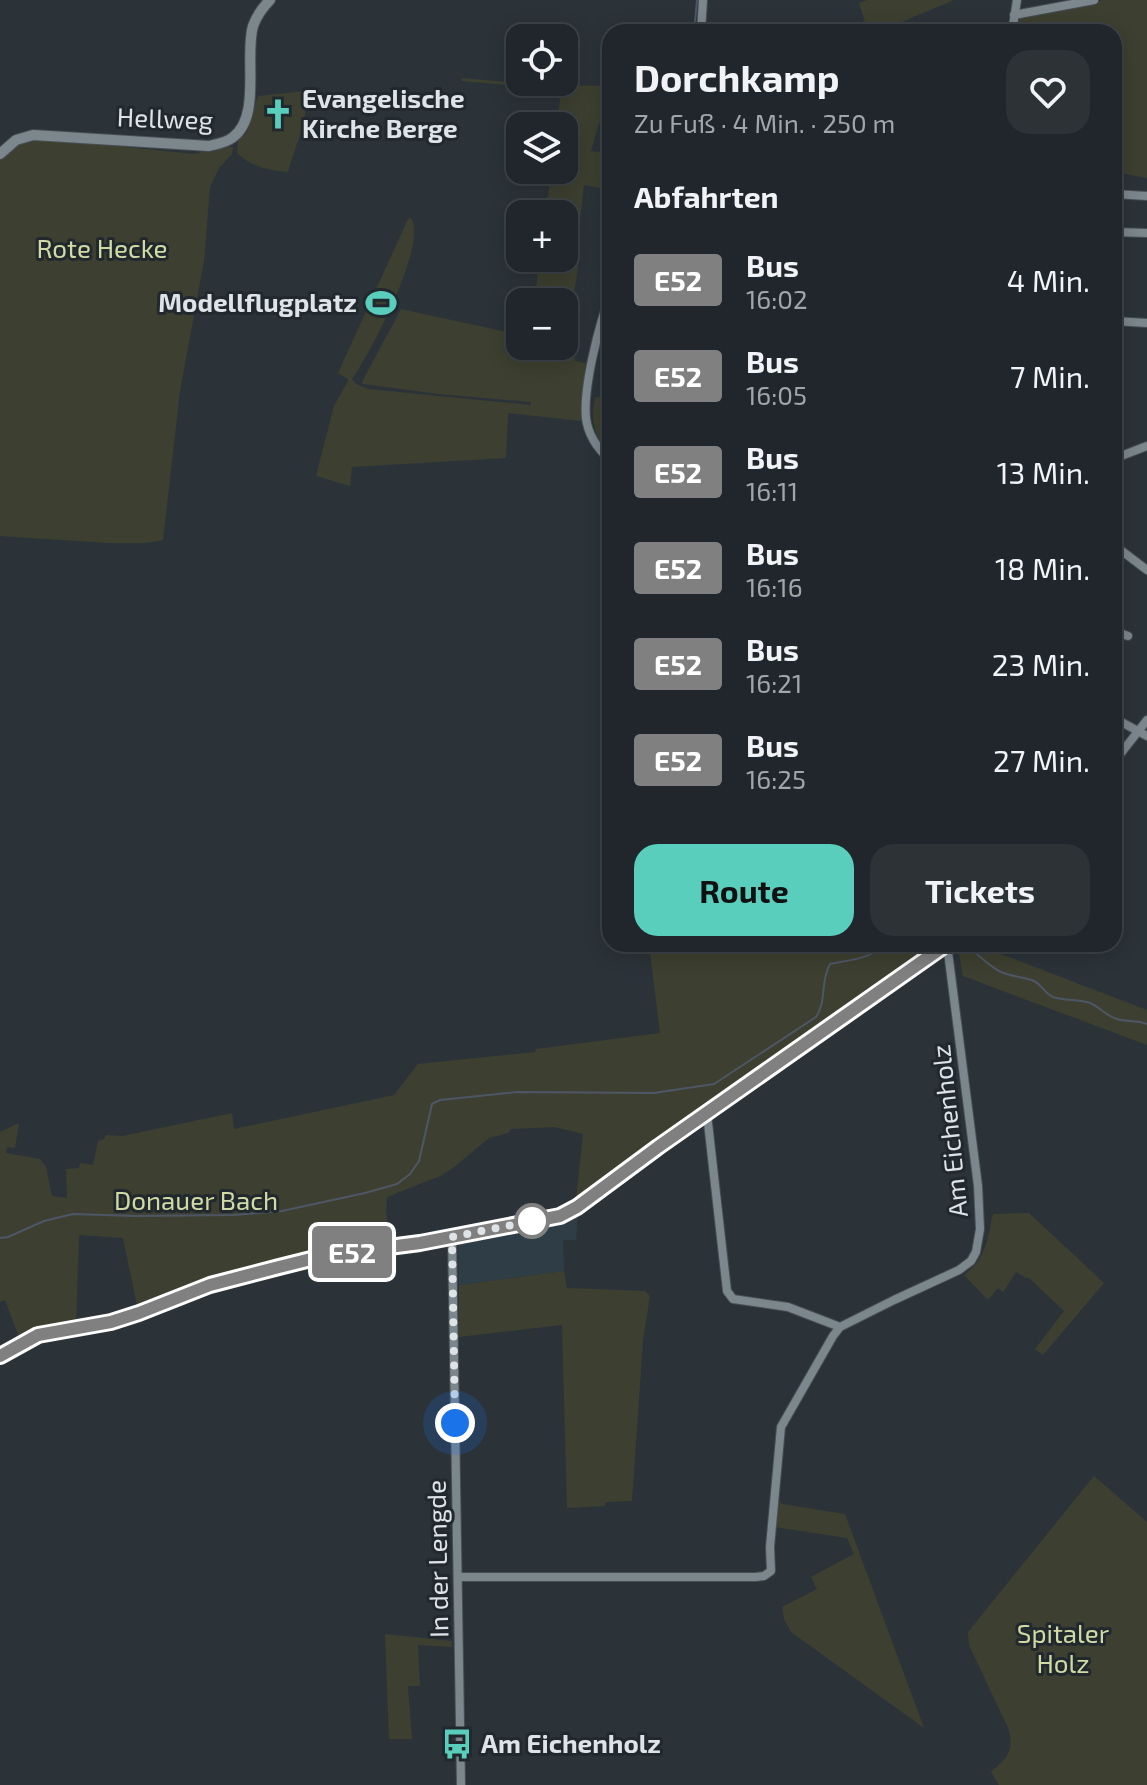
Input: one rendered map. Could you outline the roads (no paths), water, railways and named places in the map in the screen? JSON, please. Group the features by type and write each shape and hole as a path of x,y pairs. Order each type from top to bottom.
{"street":[{"name":"Hellweg","path":"0,154 16,140 33,135 209,146 226,142 239,131 245,119 249,103 252,30 257,16 270,0"},
{"path":"702,24 703,0"},
{"path":"1013,24 1017,0"},
{"path":"1014,15 1094,0"},
{"path":"1122,194 1147,196"},
{"path":"1122,232 1147,233"},
{"path":"602,319 594,352 586,417 593,439 602,450"},
{"path":"1122,321 1147,323"},
{"path":"1122,456 1147,446"},
{"path":"1122,551 1147,570"},
{"path":"1122,634 1128,636"},
{"path":"1122,752 1147,720"},
{"path":"1122,723 1147,736"},
{"path":"0,1356 38,1335 111,1322 210,1285 327,1255 420,1243 560,1216 577,1207 936,952"},
{"name":"Am Eichenholz","path":"840,1327 959,1270 971,1261 979,1240 979,1195 948,952"},
{"path":"458,1577 756,1577 768,1574 772,1568 770,1547 781,1427 840,1327 788,1307 733,1299 729,1295 707,1114"},
{"name":"In der Lengde","path":"452,1237 461,1785"}],"waterway":[{"path":"695,24 697,0"},
{"name":"Donauer Bach","path":"0,1238 44,1221 73,1214 233,1215 282,1211 397,1184 410,1174 419,1161 432,1104 440,1100 517,1092 654,1093 714,1084 816,1017 830,964 874,952"},
{"name":"Donauer Bach","path":"974,952 999,971 1034,981 1053,997 1090,1003 1113,1018 1147,1024"}],"place":[{"name":"Evangelische Kirche Berge","path":"278,114"},
{"name":"Modellflugplatz","path":"381,303"},
{"name":"Am Eichenholz","path":"457,1744"}],"park label":[{"name":"Rote Hecke","path":"102,249"},
{"name":"Spitaler Holz","path":"1063,1649"}]}
